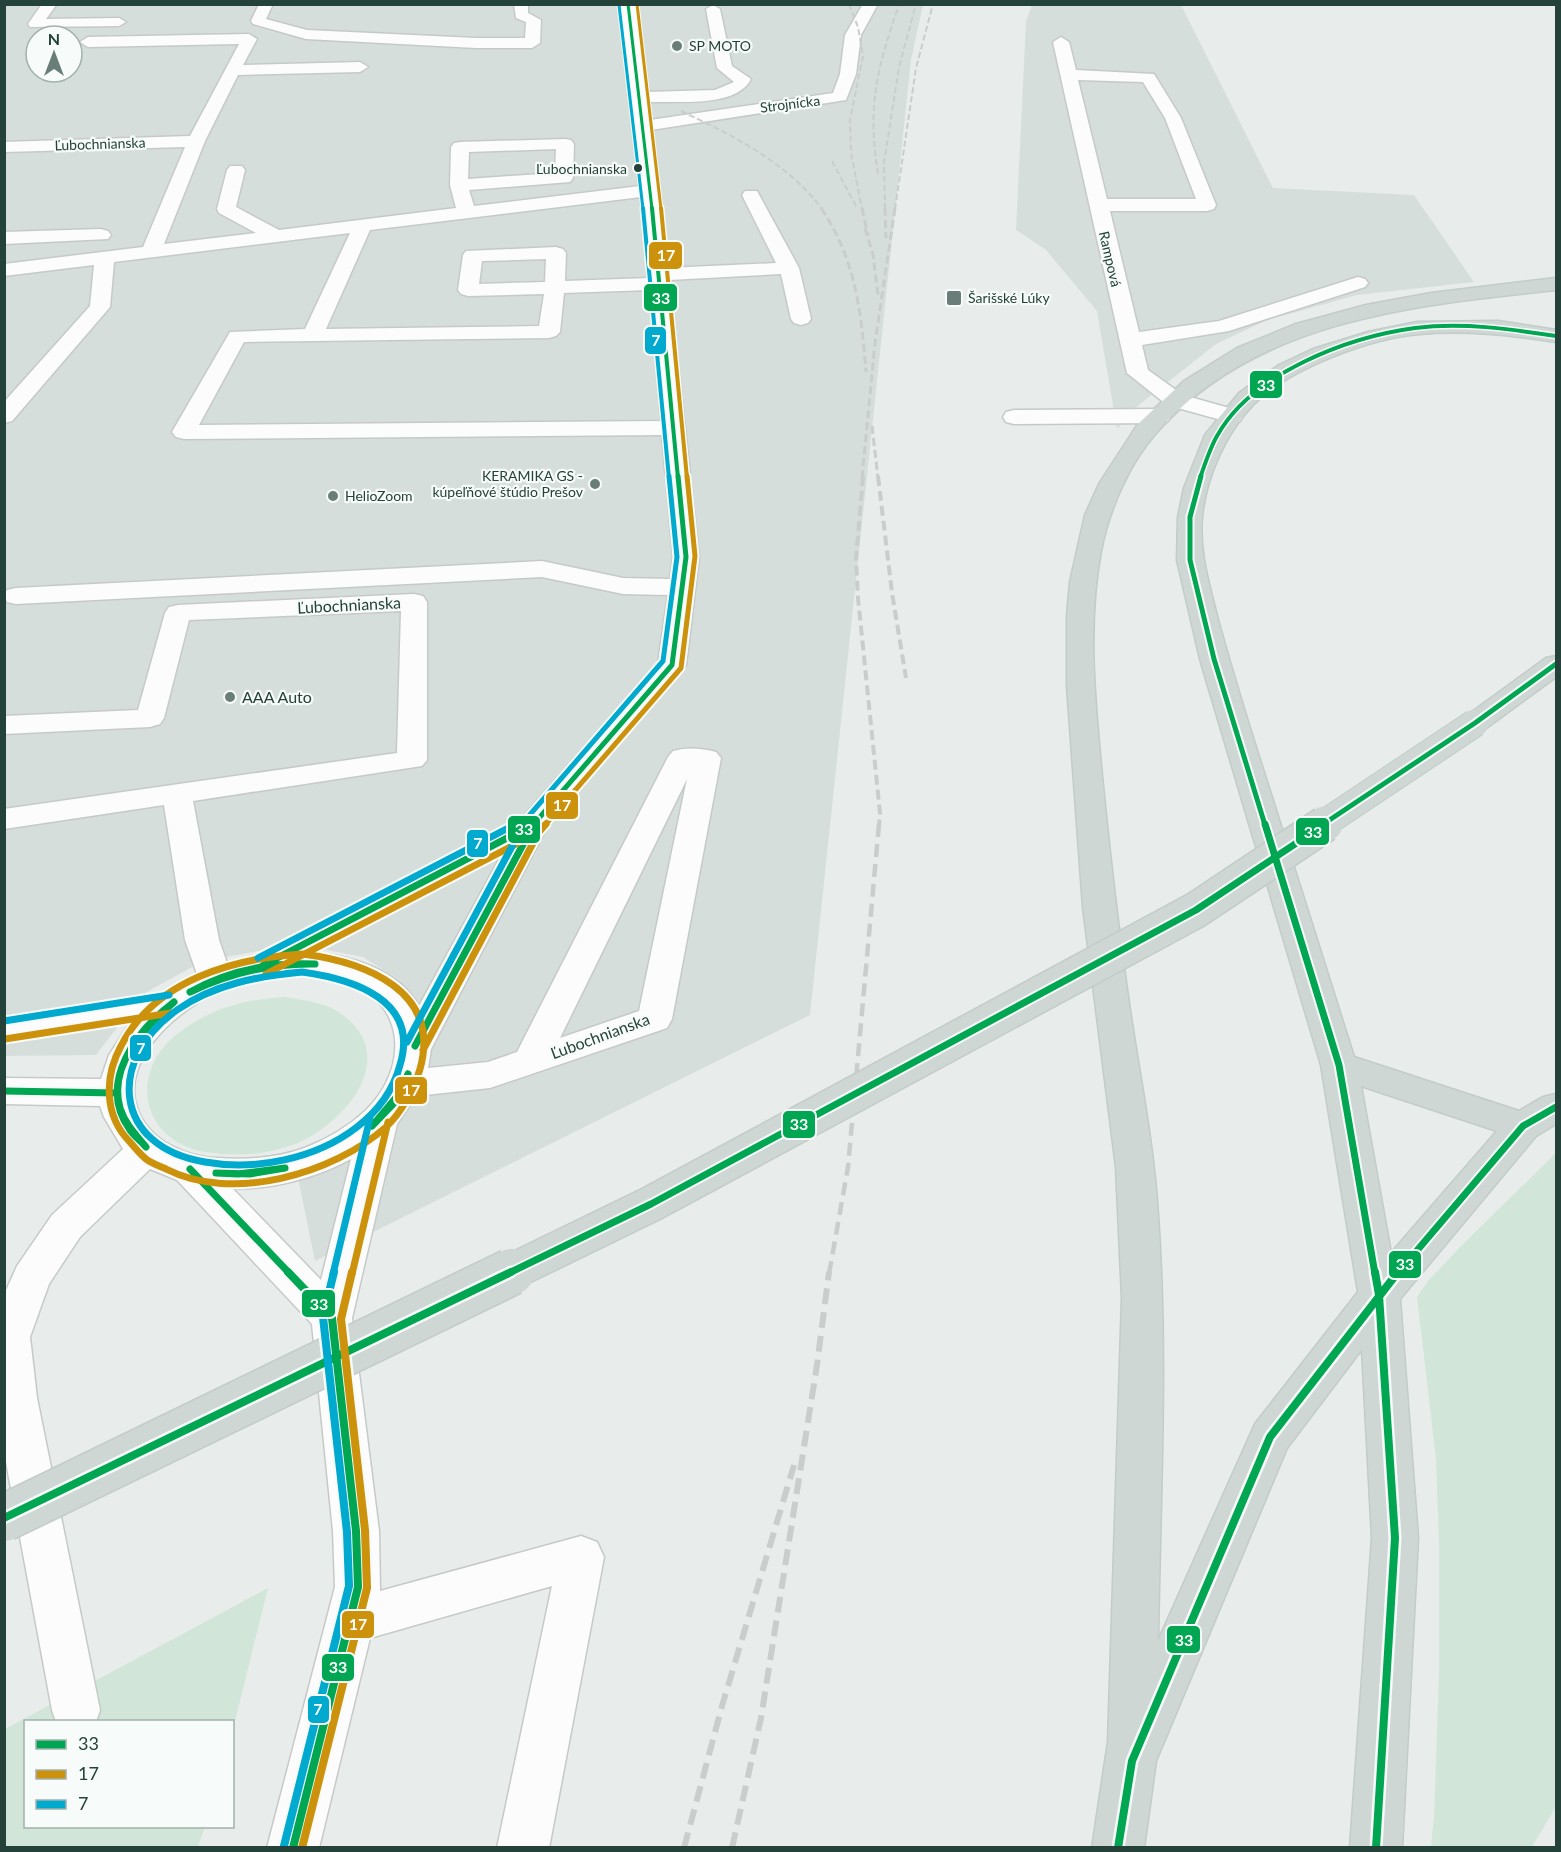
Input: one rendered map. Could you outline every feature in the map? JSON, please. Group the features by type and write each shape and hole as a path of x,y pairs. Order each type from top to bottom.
{"main road":[{"path":"1118,1848 1132,1761 1143,1295 1135,1167 1093,859 1080,688 1079,628 1089,543 1111,484 1137,444 1168,408 1205,378 1238,358 1273,340 1316,324 1380,307 1428,298 1557,284"},
{"path":"1376,1848 1395,1538 1379,1294 1339,1065 1214,659 1190,560 1190,517 1196,489 1217,435 1247,398 1287,370 1321,354 1376,336 1417,328 1498,327 1557,336"},
{"path":"4,1518 651,1204 1196,910 1475,723 1557,664"},
{"path":"1339,1065 1523,1126"},
{"path":"1132,1761 1270,1437 1379,1294 1523,1126 1557,1107"}],"street":[{"path":"50,4 35,24 137,22"},
{"path":"267,4 258,21 306,34 476,43 532,43 534,20 521,15 521,4"},
{"path":"415,1046 533,825 672,665 686,557 650,190 628,4"},
{"name":"Strojnícka","path":"642,126 840,97 848,74 853,35 871,4"},
{"path":"638,97 718,95 740,85 743,79 725,68 712,9"},
{"path":"205,40 216,21"},
{"path":"88,42 249,39 196,141 150,252"},
{"name":"Rampová","path":"1061,42 1138,373 1168,408 1232,416"},
{"path":"233,70 360,67"},
{"path":"1068,75 1148,77 1173,118 1207,205 1098,205"},
{"name":"Ľubochnianska","path":"4,147 196,141"},
{"path":"459,185 564,177 565,144 460,147 459,185 467,213"},
{"path":"236,170 226,209 276,236"},
{"path":"4,270 650,190"},
{"path":"751,195 789,268 801,319"},
{"path":"313,335 363,225"},
{"path":"4,238 101,235"},
{"path":"4,416 100,307 105,257"},
{"path":"674,428 184,432 237,336 549,332 555,287 789,268"},
{"path":"1129,340 1222,327 1358,283"},
{"path":"1014,417 1168,408"},
{"path":"16,596 542,569 623,586 682,587"},
{"name":"Ľubochnianska","path":"4,725 150,718 178,613 414,602 412,760 4,819"},
{"name":"Ľubochnianska","path":"406,1084 490,1076 655,1019 706,758 683,757 530,1062"},
{"path":"177,794 202,940 216,979"},
{"path":"262,966 533,825"},
{"path":"294,963 325,965 361,975 390,993 400,1004 414,1032 413,1065 406,1084 395,1103 379,1120 339,1148 291,1167 238,1175 190,1169 160,1157 137,1139 122,1118 117,1093 120,1069 130,1046 147,1023 170,1004 198,987 216,979 262,966 294,963"},
{"path":"4,1030 170,1004"},
{"path":"4,1091 117,1093"},
{"path":"294,1848 358,1587 356,1531 332,1318 379,1120"},
{"path":"76,1710 16,1398 9,1337 32,1278 66,1226 148,1148"},
{"path":"190,1169 332,1318"},
{"path":"351,1621 581,1557 523,1848"}],"shaded area":[{"path":"4,5 923,5 911,60 810,1015 315,1261 296,1168 382,1119 416,1003 395,977 363,957 297,944 203,961 143,994 96,1055 5,1056"},
{"path":"1032,5 1181,5 1273,188 1414,195 1474,282 1357,295 1267,320 1216,344 1140,404 1117,429 1097,311 1046,250 1016,230 1026,21"}],"green space":[{"path":"285,997 325,1005 337,1011 357,1028 366,1047 367,1066 361,1085 349,1104 314,1134 295,1144 262,1153 240,1155 206,1152 185,1146 168,1135 156,1121 149,1105 147,1087 151,1069 161,1051 188,1026 214,1012 241,1003"},
{"path":"1556,1153 1556,1806 1532,1847 1431,1847 1439,1672 1439,1543 1436,1459 1417,1297 1428,1281 1462,1245"},
{"path":"268,1588 234,1725 234,1720 24,1720 24,1828 205,1828 198,1847 5,1848 5,1729"}],"railway":[{"path":"849,4 858,27 863,56 850,120 851,153 862,209"},
{"path":"878,174 874,127 876,87 899,4"},
{"path":"885,209 884,163 899,67 916,4"},
{"path":"895,209 916,68 933,4"},
{"path":"681,111 758,151 792,177 822,209"},
{"path":"832,161 857,208"},
{"path":"821,208 842,247 855,287 866,372"},
{"path":"862,208 868,236"},
{"path":"885,208 886,238"},
{"path":"862,478 875,343 895,208"},
{"path":"865,228 873,255 878,295"},
{"path":"872,426 878,478"},
{"path":"863,476 856,559 880,813 879,825"},
{"path":"878,476 892,593 906,678"},
{"path":"829,1274 848,1167 879,824"},
{"path":"732,1848 761,1718 817,1365 829,1272"},
{"path":"684,1848 722,1706 794,1465"}],"transit line":[{"name":"33","path":"262,966 533,825 672,665 686,557 650,190 628,4"},
{"name":"17","path":"266,974 539,832 681,668 695,556 659,189 637,4"},
{"name":"7","path":"258,958 527,818 663,661 677,557 641,191 619,5"},
{"name":"33","path":"1376,1848 1395,1538 1379,1295 1339,1065 1214,659 1190,560 1190,517 1196,488 1217,435 1247,398 1287,370 1321,354 1375,336 1417,328 1498,327 1556,336"},
{"name":"33","path":"4,1518 651,1204 1196,910 1475,723 1556,664"},
{"name":"7","path":"407,1042 525,821 533,811"},
{"name":"33","path":"415,1046 533,825 540,817"},
{"name":"17","path":"423,1050 540,830 547,823"},
{"name":"17","path":"303,954 346,962 367,969 387,980 403,993 416,1010 423,1030 421,1064 410,1093 394,1119 361,1147 329,1164 292,1176 253,1183 214,1183 178,1176 147,1160 123,1135 113,1117 110,1102 110,1076 115,1057 136,1023 152,1006 171,992 212,971 257,958 303,954"},
{"name":"33","path":"190,992 219,977 250,968 283,963 315,964"},
{"name":"33","path":"190,992 250,969 282,964 315,964"},
{"name":"7","path":"302,972 345,980 365,988 383,1000 396,1014 403,1031 404,1052 395,1081 376,1110 356,1128 317,1149 296,1156 251,1164 229,1165 198,1161 177,1155 149,1138 133,1115 129,1102 128,1082 131,1069 142,1046 157,1026 178,1009 226,986 278,974 302,972"},
{"name":"7","path":"4,1021 169,995"},
{"name":"33","path":"146,1147 129,1129 120,1110 118,1090 121,1070 129,1050 141,1032 174,1002"},
{"name":"33","path":"146,1147 129,1128 120,1109 118,1089 121,1070 142,1033 174,1002"},
{"name":"17","path":"5,1039 171,1013"},
{"name":"33","path":"372,1126 399,1094 408,1074"},
{"name":"33","path":"372,1126 394,1103 408,1074"},
{"name":"33","path":"4,1091 117,1093"},
{"name":"33","path":"1118,1848 1132,1761 1270,1437 1379,1295 1523,1126 1556,1107"},
{"name":"7","path":"284,1846 349,1586 347,1532 323,1317 370,1118"},
{"name":"17","path":"302,1848 367,1588 365,1530 341,1319 388,1122"},
{"name":"33","path":"216,1173 238,1174 285,1168"},
{"name":"33","path":"216,1173 250,1174 285,1168"},
{"name":"33","path":"190,1169 332,1318 356,1531 358,1587 293,1848"}],"place":[{"name":"SP MOTO","path":"677,46"},
{"name":"Ľubochnianska","path":"638,168"},
{"name":"Šarišské Lúky","path":"954,298"},
{"name":"KERAMIKA GS - kúpeľňové štúdio Prešov","path":"595,484"},
{"name":"HelioZoom","path":"333,496"},
{"name":"AAA Auto","path":"230,697"}]}
